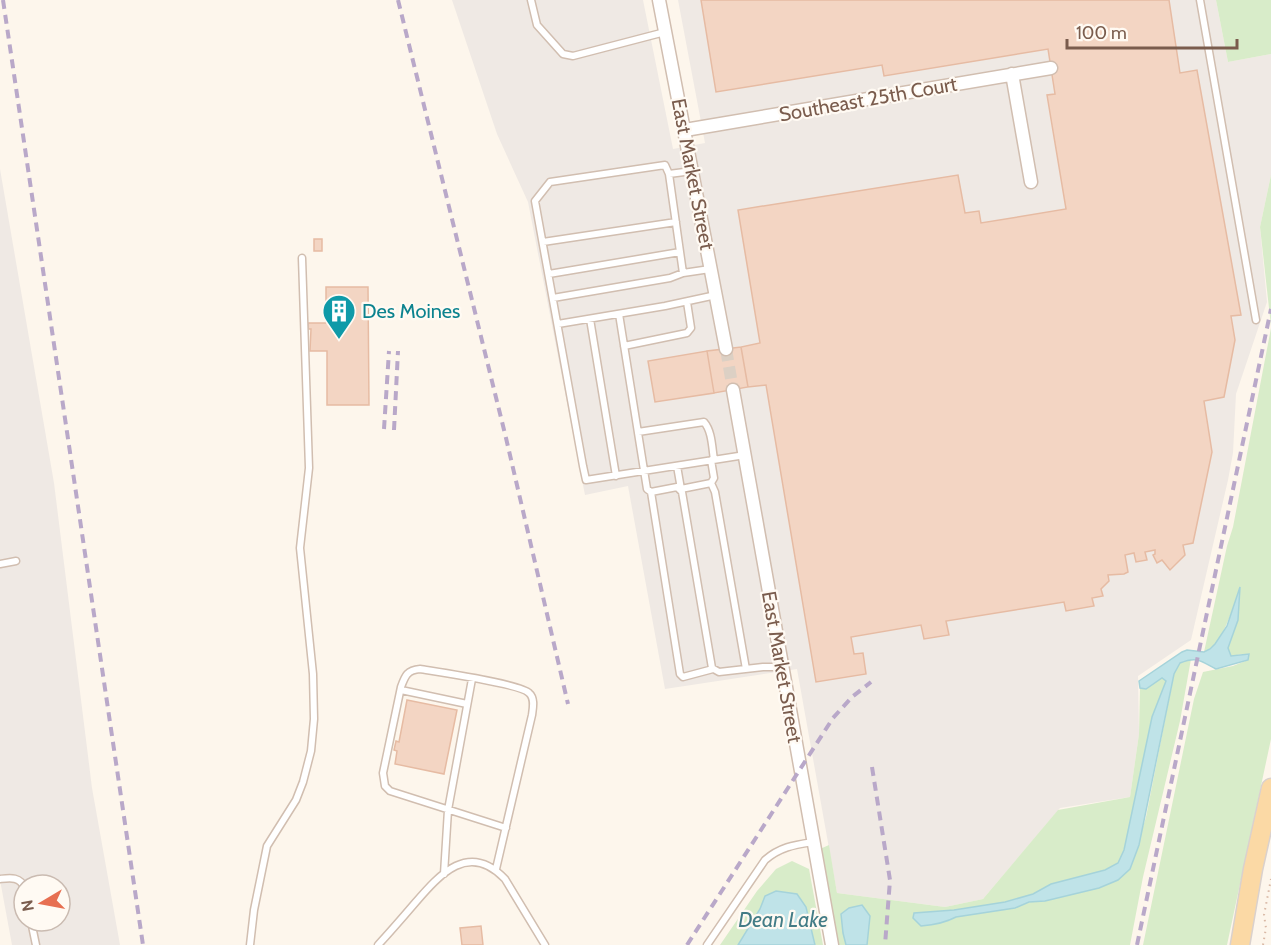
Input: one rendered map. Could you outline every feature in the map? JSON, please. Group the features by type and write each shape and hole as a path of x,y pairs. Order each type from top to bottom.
{"main road":[{"path":"1240,945 1271,788"}],"street":[{"name":"East Market Street","path":"659,0 726,349"},
{"name":"Southeast 25th Court","path":"685,130 1051,68"},
{"path":"1012,74 1030,182"},
{"name":"East Market Street","path":"733,390 832,945"}],"lane":[{"path":"531,0 537,25 563,54 573,56 665,32"},
{"path":"1200,0 1256,320"},
{"path":"683,273 669,174 665,165 550,182 536,201 586,480 746,454"},
{"path":"669,174 692,171"},
{"path":"543,242 676,222"},
{"path":"549,274 680,252"},
{"path":"250,945 254,910 267,846 296,800 303,782 311,751 314,719 313,674 300,548 309,468 302,258"},
{"path":"553,298 711,269"},
{"path":"558,324 716,295"},
{"path":"624,346 687,333 691,328 687,302"},
{"path":"619,314 647,489 651,492 680,674 683,676 713,669 719,672 782,667"},
{"path":"590,319 616,476"},
{"path":"638,432 704,422 709,432 714,478 711,483 651,492"},
{"path":"676,466 713,669"},
{"path":"711,483 715,492 746,669"},
{"path":"0,564 16,561"},
{"path":"496,869 506,828 532,715 532,696 528,691 420,669 412,670 406,674 400,690 383,773 385,786 390,791 506,828"},
{"path":"444,873 448,810 472,679"},
{"path":"400,690 467,704"},
{"path":"707,945 765,860 775,851 786,846 813,842"},
{"path":"378,945 436,879 455,866 475,861 496,869 509,885 546,945"}],"path":[{"path":"1263,945 1266,928 1264,915 1271,879"}],"shaded area":[{"path":"452,0 643,0 673,149 705,143 678,0 1216,0 1228,62 1271,54 1271,175 1260,227 1267,302 1236,394 1233,453 1191,640 1138,676 1139,734 1130,797 1060,808 983,899 945,907 837,893 797,669 665,689 628,486 585,495 528,202 497,134"},
{"path":"0,169 54,483 92,788 120,945 12,945 0,880"}],"green space":[{"path":"1216,0 1271,0 1271,54 1228,62"},
{"path":"1271,175 1271,326 1260,227"},
{"path":"1271,328 1271,739 1227,945 1143,945 1194,699 1203,672 1233,666 1248,660 1249,655 1231,656 1228,648 1238,620 1240,590 1222,634 1211,648 1204,652 1233,527"},
{"path":"1191,659 1180,721 1143,877 1130,945 837,945 820,849 829,845 837,893 945,907 983,899 1058,810 1130,797 1139,734 1140,688 1146,689 1162,677 1166,681 1152,717 1124,850 1118,863 1105,870 1051,884 1033,894 1005,902 954,910 914,913 949,921 956,917 1015,908 1030,902 1045,901 1099,888 1118,880 1130,869 1146,817 1174,674 1180,663"},
{"path":"792,861 809,869 823,945 815,945 806,907 765,896 760,909 738,945 720,945 757,891 776,869"}],"water":[{"path":"1240,587 1238,620 1228,648 1231,656 1249,654 1248,660 1216,669 1195,660 1180,663 1174,674 1139,845 1130,869 1118,880 1099,888 1045,901 1029,902 1015,908 956,917 948,921 921,926 913,918 914,913 954,910 1005,902 1033,894 1051,884 1105,870 1118,863 1124,850 1152,717 1166,681 1162,678 1146,689 1140,688 1139,681 1182,652 1187,650 1204,652 1210,649 1227,626"},
{"name":"Dean Lake","path":"776,891 797,894 806,907 815,945 738,945 760,909 765,896"},
{"path":"862,905 870,916 867,945 846,945 841,914 849,908"}],"building":[{"path":"701,0 1169,0 1180,73 1197,70 1241,315 1231,316 1235,340 1224,397 1204,401 1212,452 1193,543 1183,545 1185,555 1170,570 1162,560 1157,563 1153,555 1155,550 1145,552 1147,560 1136,562 1134,553 1125,555 1128,572 1108,575 1109,581 1101,589 1103,596 1092,598 1094,606 1066,611 1064,602 946,621 949,635 924,639 921,625 851,637 854,654 863,653 866,674 816,682 766,385 748,387 741,347 760,343 738,210 958,175 965,213 979,211 981,223 1066,209 1047,95 1055,94 1048,49 884,76 882,65 716,92"},
{"path":"314,239 322,239 322,251 314,251"},
{"name":"Des Moines","path":"326,287 368,287 369,405 327,405 327,351 310,351 311,329 308,329 308,323 326,323"},
{"path":"741,347 748,387 714,393 707,351"},
{"path":"707,351 714,393 655,402 648,361"},
{"path":"407,700 457,710 444,774 395,764 397,751 394,750 396,741 399,742"},
{"path":"481,926 483,945 462,945 460,928"}],"tunnel":[{"path":"726,349 733,390"}],"railway":[{"path":"3,0 143,945"},
{"path":"398,0 506,438 568,704"},
{"path":"1137,945 1271,309"},
{"path":"384,429 389,351"},
{"path":"394,430 398,351"},
{"path":"687,945 833,718 852,697 871,682"},
{"path":"872,767 890,880 885,945"}],"place":[{"name":"Des Moines","path":"339,340"}]}
